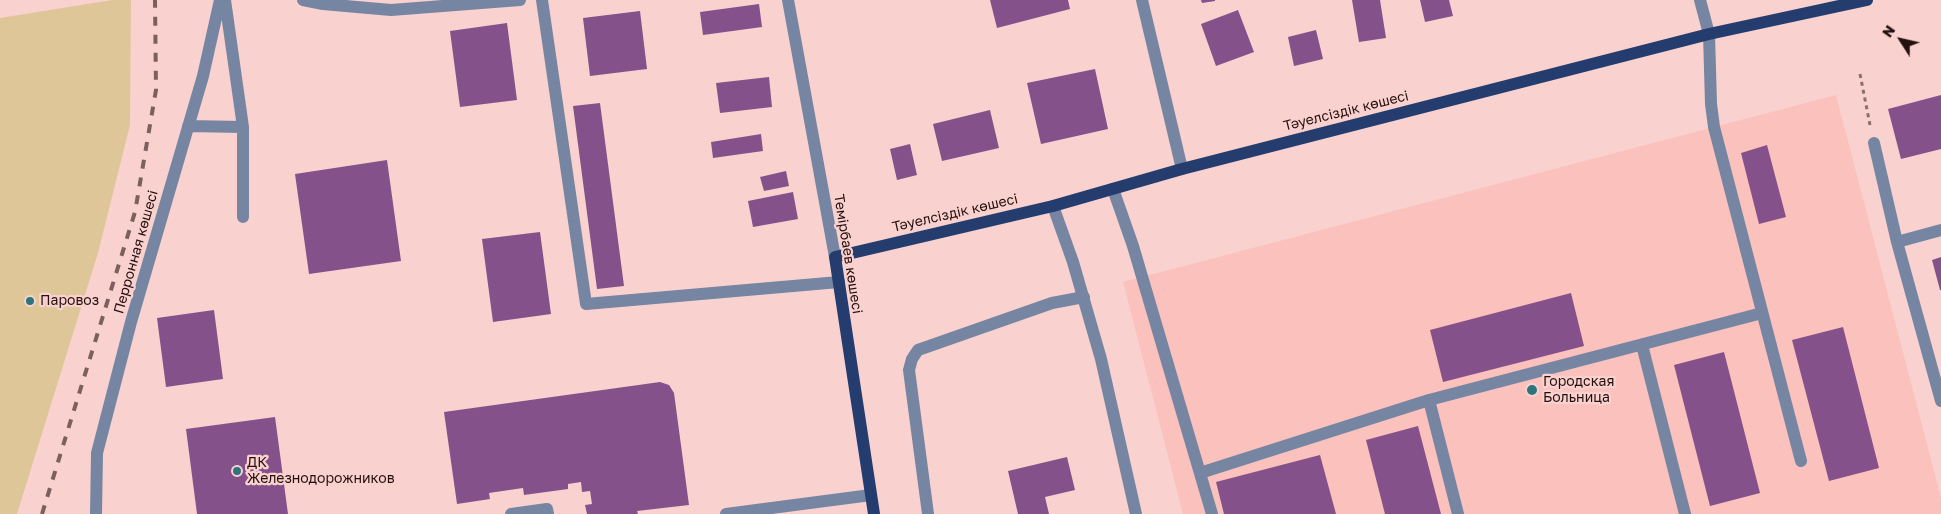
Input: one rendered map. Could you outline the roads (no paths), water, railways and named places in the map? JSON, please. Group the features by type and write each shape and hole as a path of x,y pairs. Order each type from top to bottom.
{"main road":[{"name":"Тәуелсіздік көшесі","path":"835,257 1053,206 1182,169 1709,34 1867,0"},
{"name":"Темірбаев көшесі","path":"835,257 874,514"}],"street":[{"name":"Перронная көшесі","path":"96,514 97,453 131,322 203,76 220,0"},
{"path":"225,0 244,127 243,217"},
{"path":"303,0 323,4 391,10 520,0"},
{"path":"542,0 586,304 838,282"},
{"name":"Темірбаев көшесі","path":"788,0 835,257"},
{"path":"1142,0 1182,169"},
{"path":"1700,0 1709,34 1714,127 1801,461"},
{"path":"188,126 244,127"},
{"path":"1874,143 1897,242 1941,401"},
{"path":"1113,189 1133,246 1212,514"},
{"path":"1053,206 1084,297 1101,359 1136,514"},
{"path":"1897,242 1941,230"},
{"path":"928,514 909,370 912,359 918,350 1052,303 1084,297"},
{"path":"1200,473 1429,400 1762,313"},
{"path":"1642,345 1685,514"},
{"path":"1429,400 1458,514"},
{"path":"726,514 871,495"},
{"path":"511,514 547,509 548,514"}],"railway":[{"path":"42,514 135,212 156,90 155,0"}],"place":[{"name":"Паровоз","path":"30,301"},
{"name":"Городская Больница","path":"1532,390"},
{"name":"ДК Железнодорожников","path":"237,471"}]}
